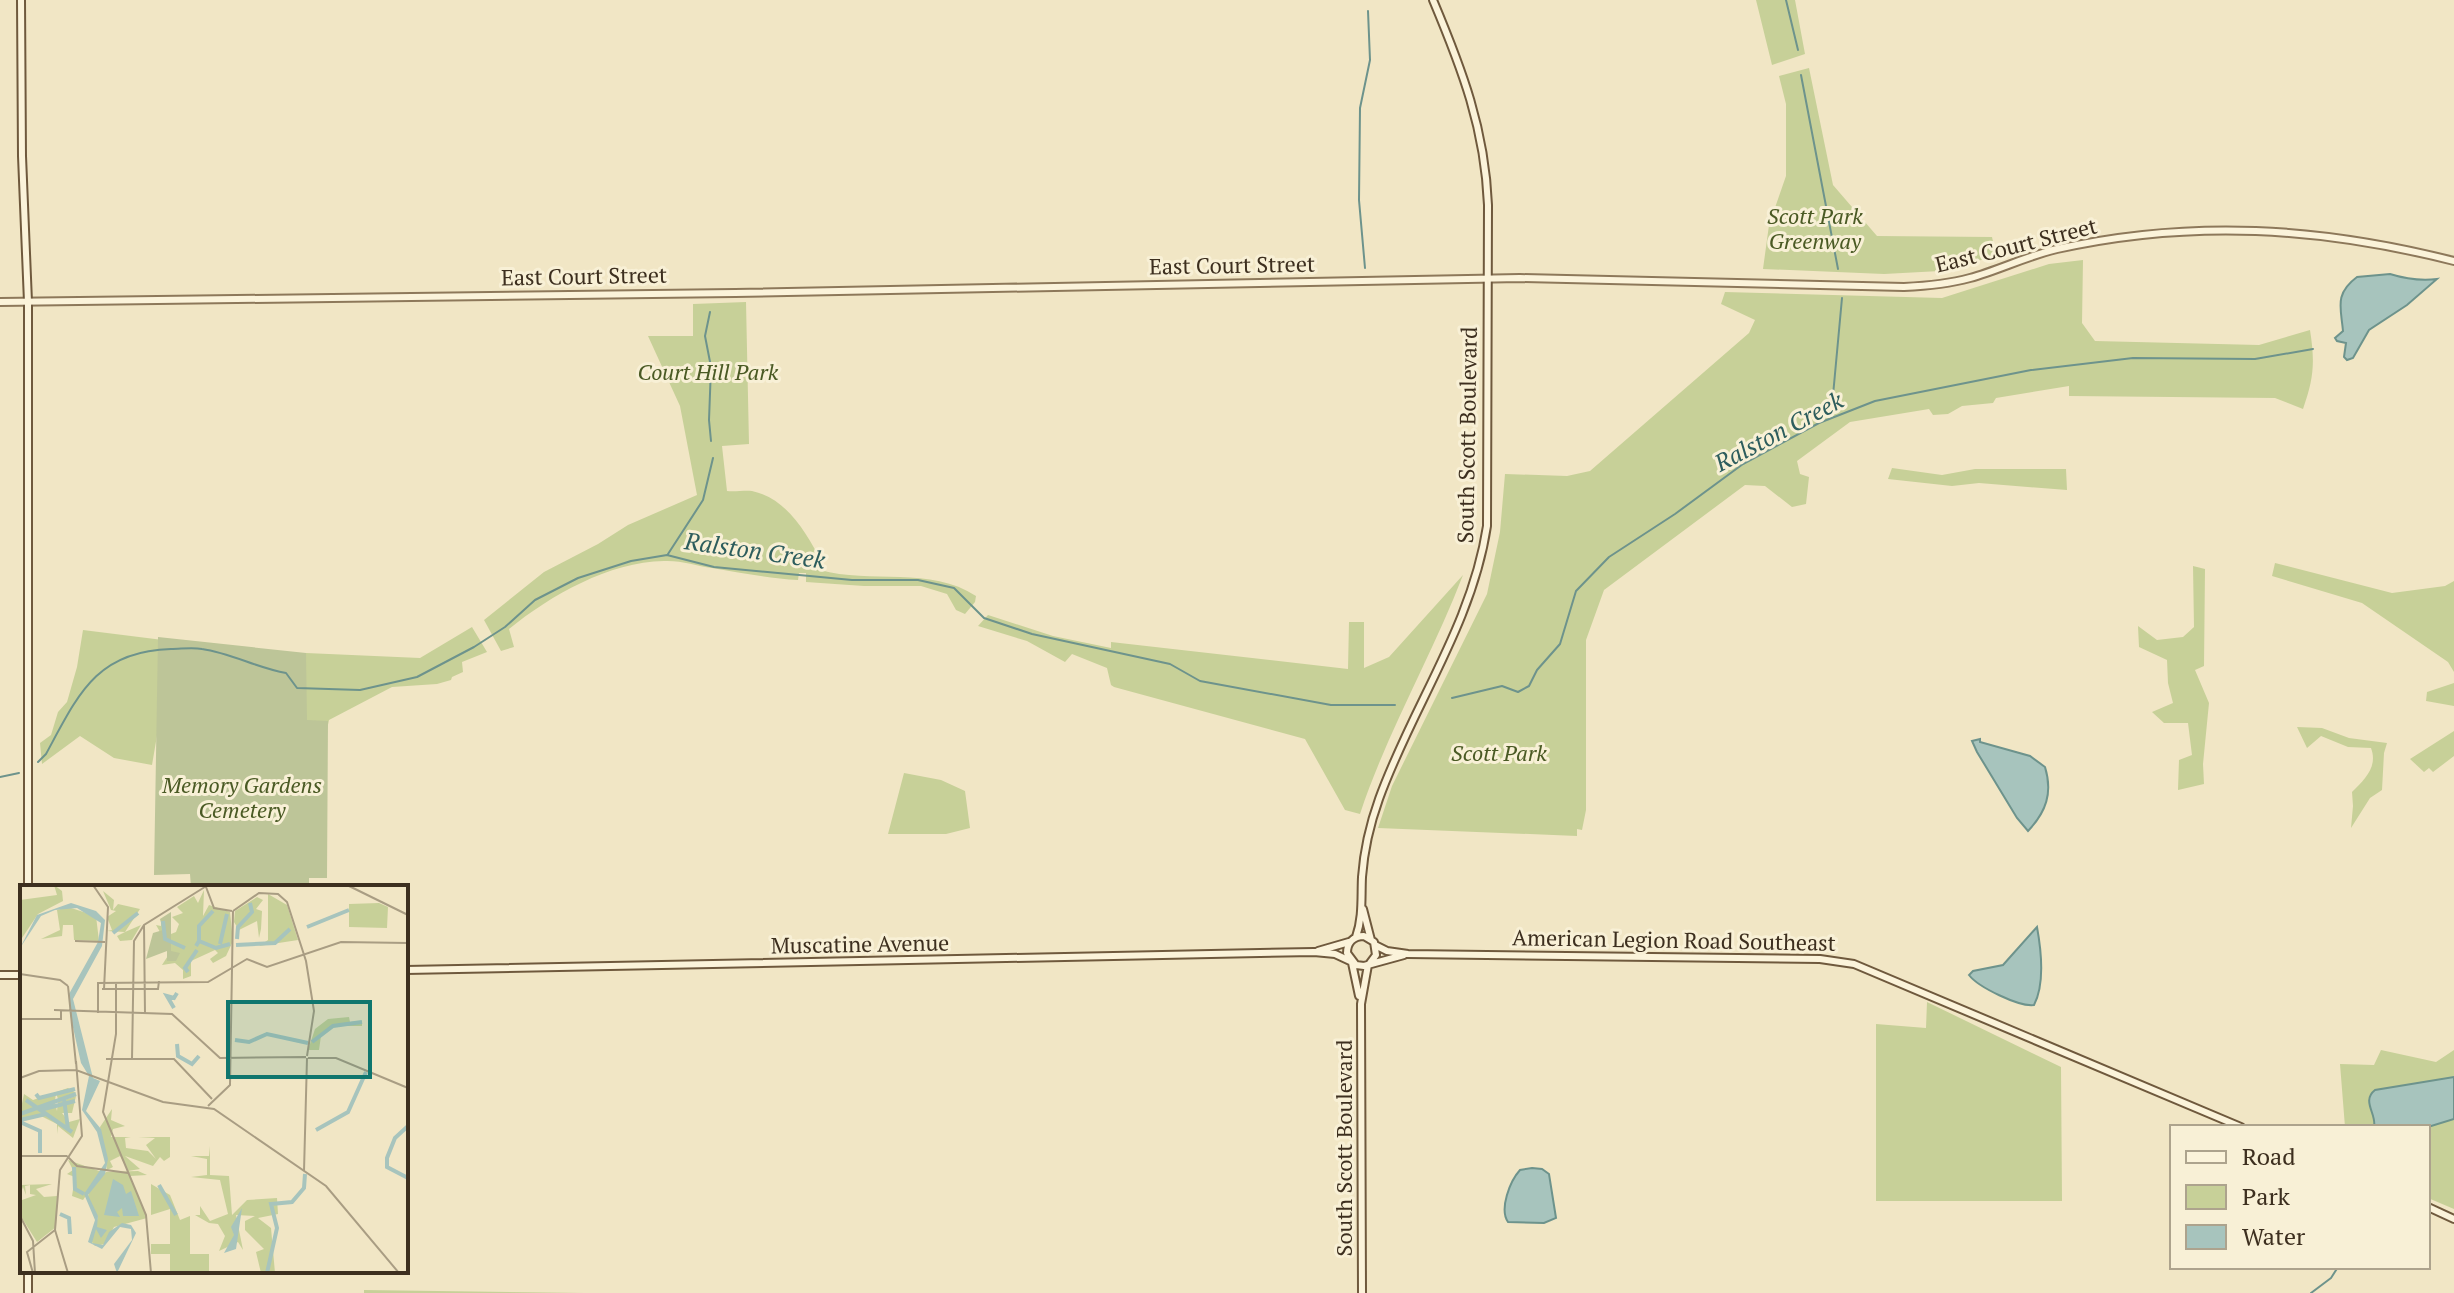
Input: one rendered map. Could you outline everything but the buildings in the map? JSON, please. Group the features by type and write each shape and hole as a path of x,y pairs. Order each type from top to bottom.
{"main road":[{"path":"21,0 22,156 28,302 28,885"},
{"name":"South Scott Boulevard","path":"1353,939 1362,905 1364,859 1379,799 1468,605 1483,548 1488,494 1487,191 1481,137 1463,72 1433,0"},
{"name":"East Court Street","path":"0,302 1487,279 1920,286 1969,278 2056,249 2141,236 2228,230 2317,234 2388,245 2454,261"},
{"name":"South Scott Boulevard","path":"1362,905 1373,942"},
{"path":"1364,936 1373,942 1376,955 1369,964 1360,966 1351,962 1347,949 1353,939 1364,936"},
{"name":"Muscatine Avenue","path":"1314,952 1353,939"},
{"name":"American Legion Road Southeast","path":"1373,942 1387,951 1408,954 1820,959 1854,964 2236,1125"},
{"name":"Muscatine Avenue","path":"408,970 1314,952 1335,954 1351,962"},
{"name":"American Legion Road Southeast","path":"1369,964 1408,954"},
{"name":"South Scott Boulevard","path":"1351,962 1361,1004"},
{"name":"South Scott Boulevard","path":"1362,1293 1361,1004 1369,964"},
{"path":"2430,1208 2454,1219"}],"green space":[{"path":"1756,0 1795,0 1805,54 1772,65"},
{"name":"Scott Park Greenway","path":"1809,68 1833,185 1877,236 1992,237 1996,256 1940,271 1884,274 1763,269 1769,225 1786,176 1786,104 1779,76"},
{"name":"Scott Park","path":"2083,260 2082,323 2095,341 2259,345 2310,330 2312,370 2303,409 2275,398 2069,396 2069,386 1996,398 1993,403 1962,406 1948,414 1933,415 1929,409 1850,422 1797,461 1800,474 1809,477 1806,504 1792,507 1765,486 1745,485 1604,590 1586,640 1586,810 1582,830 1577,829 1577,836 1378,828 1392,786 1487,594 1500,532 1505,474 1567,476 1590,471 1749,333 1755,320 1721,304 1725,292 1942,298 2049,264"},
{"name":"Court Hill Park","path":"746,302 749,444 722,446 727,491 752,491 765,495 786,509 816,551 822,562 820,570 859,576 940,581 976,596 975,602 965,614 956,610 947,594 921,586 806,582 806,573 799,573 798,580 676,561 643,563 602,574 543,604 509,629 514,647 501,651 484,620 544,572 628,525 697,495 680,406 648,336 693,336 693,304"},
{"path":"1892,468 1942,475 1975,469 2066,469 2067,490 1979,483 1952,486 1888,479"},
{"path":"2275,563 2392,593 2445,586 2454,581 2454,672 2448,662 2362,603 2272,576"},
{"path":"2193,566 2205,569 2204,666 2195,670 2209,703 2204,784 2178,790 2179,760 2192,755 2188,723 2164,723 2152,712 2173,703 2167,660 2139,647 2138,626 2157,640 2183,637 2194,627"},
{"path":"1463,575 1383,753 1360,814 1345,810 1305,739 1114,687 1107,668 1072,654 1065,662 1027,641 978,626 988,615 1053,636 1111,648 1111,642 1348,669 1349,622 1364,622 1364,668 1389,657"},
{"path":"472,627 487,652 462,662 463,672 451,680 392,687 329,720 326,734 308,727 304,700 306,653 420,658"},
{"path":"83,630 235,649 167,677 152,765 114,758 80,736 42,764 40,743 51,735 58,712 67,702"},
{"name":"Memory Gardens Cemetery","path":"158,637 306,653 307,720 328,721 327,878 309,878 309,885 191,885 190,874 154,875"},
{"path":"2454,683 2454,706 2426,701 2427,692"},
{"path":"2297,727 2322,728 2349,738 2387,743 2382,790 2370,798 2351,828 2352,792 2371,767 2371,748 2348,747 2321,736 2307,748"},
{"path":"2454,731 2454,756 2433,772 2429,768 2424,772 2410,759"},
{"path":"904,773 941,780 965,791 970,828 946,834 888,834"},
{"path":"1927,1002 2061,1067 2062,1201 1876,1201 1876,1024 1926,1028"},
{"path":"2381,1050 2436,1062 2454,1050 2454,1209 2430,1199 2430,1125 2345,1125 2340,1064 2374,1065"},
{"path":"364,1290 584,1293 364,1293"}],"water":[{"path":"2390,274 2414,279 2437,279 2407,305 2369,330 2353,358 2347,360 2344,357 2346,343 2335,338 2343,331 2340,308 2345,289 2357,277"},
{"path":"1980,739 1980,742 2030,756 2045,767 2048,785 2046,802 2028,831 1977,752 1972,741"},
{"path":"2037,927 2041,977 2034,1005 1999,995 1969,975 1973,971 2003,965"},
{"path":"2454,1077 2454,1119 2430,1126 2374,1125 2369,1099 2375,1090"},
{"path":"1532,1168 1549,1174 1556,1218 1544,1223 1508,1222 1505,1203 1509,1188 1520,1170"}],"waterway":[{"path":"1786,0 1798,50"},
{"path":"1365,268 1359,200 1360,108 1370,60 1368,11"},
{"path":"1801,75 1838,269"},
{"path":"1831,417 1842,298"},
{"path":"710,312 705,336 711,367 711,441"},
{"name":"Ralston Creek","path":"1452,698 1502,686 1518,692 1529,686 1537,670 1560,644 1576,591 1609,557 1743,464 1819,423 1875,401 2031,370 2133,358 2255,359 2313,349"},
{"path":"668,554 703,500 713,458"},
{"name":"Ralston Creek","path":"38,762 92,680 124,658 145,652 198,648 286,673 297,688 360,690 417,677 474,647 505,627 535,600 578,578 631,561 667,555 714,567 852,580 918,580 954,588 984,618 1032,634 1170,664 1200,681 1331,705 1395,705"},
{"name":"Ralston Creek","path":"0,777 19,773"},
{"path":"2311,1293 2331,1278 2337,1269"}]}
